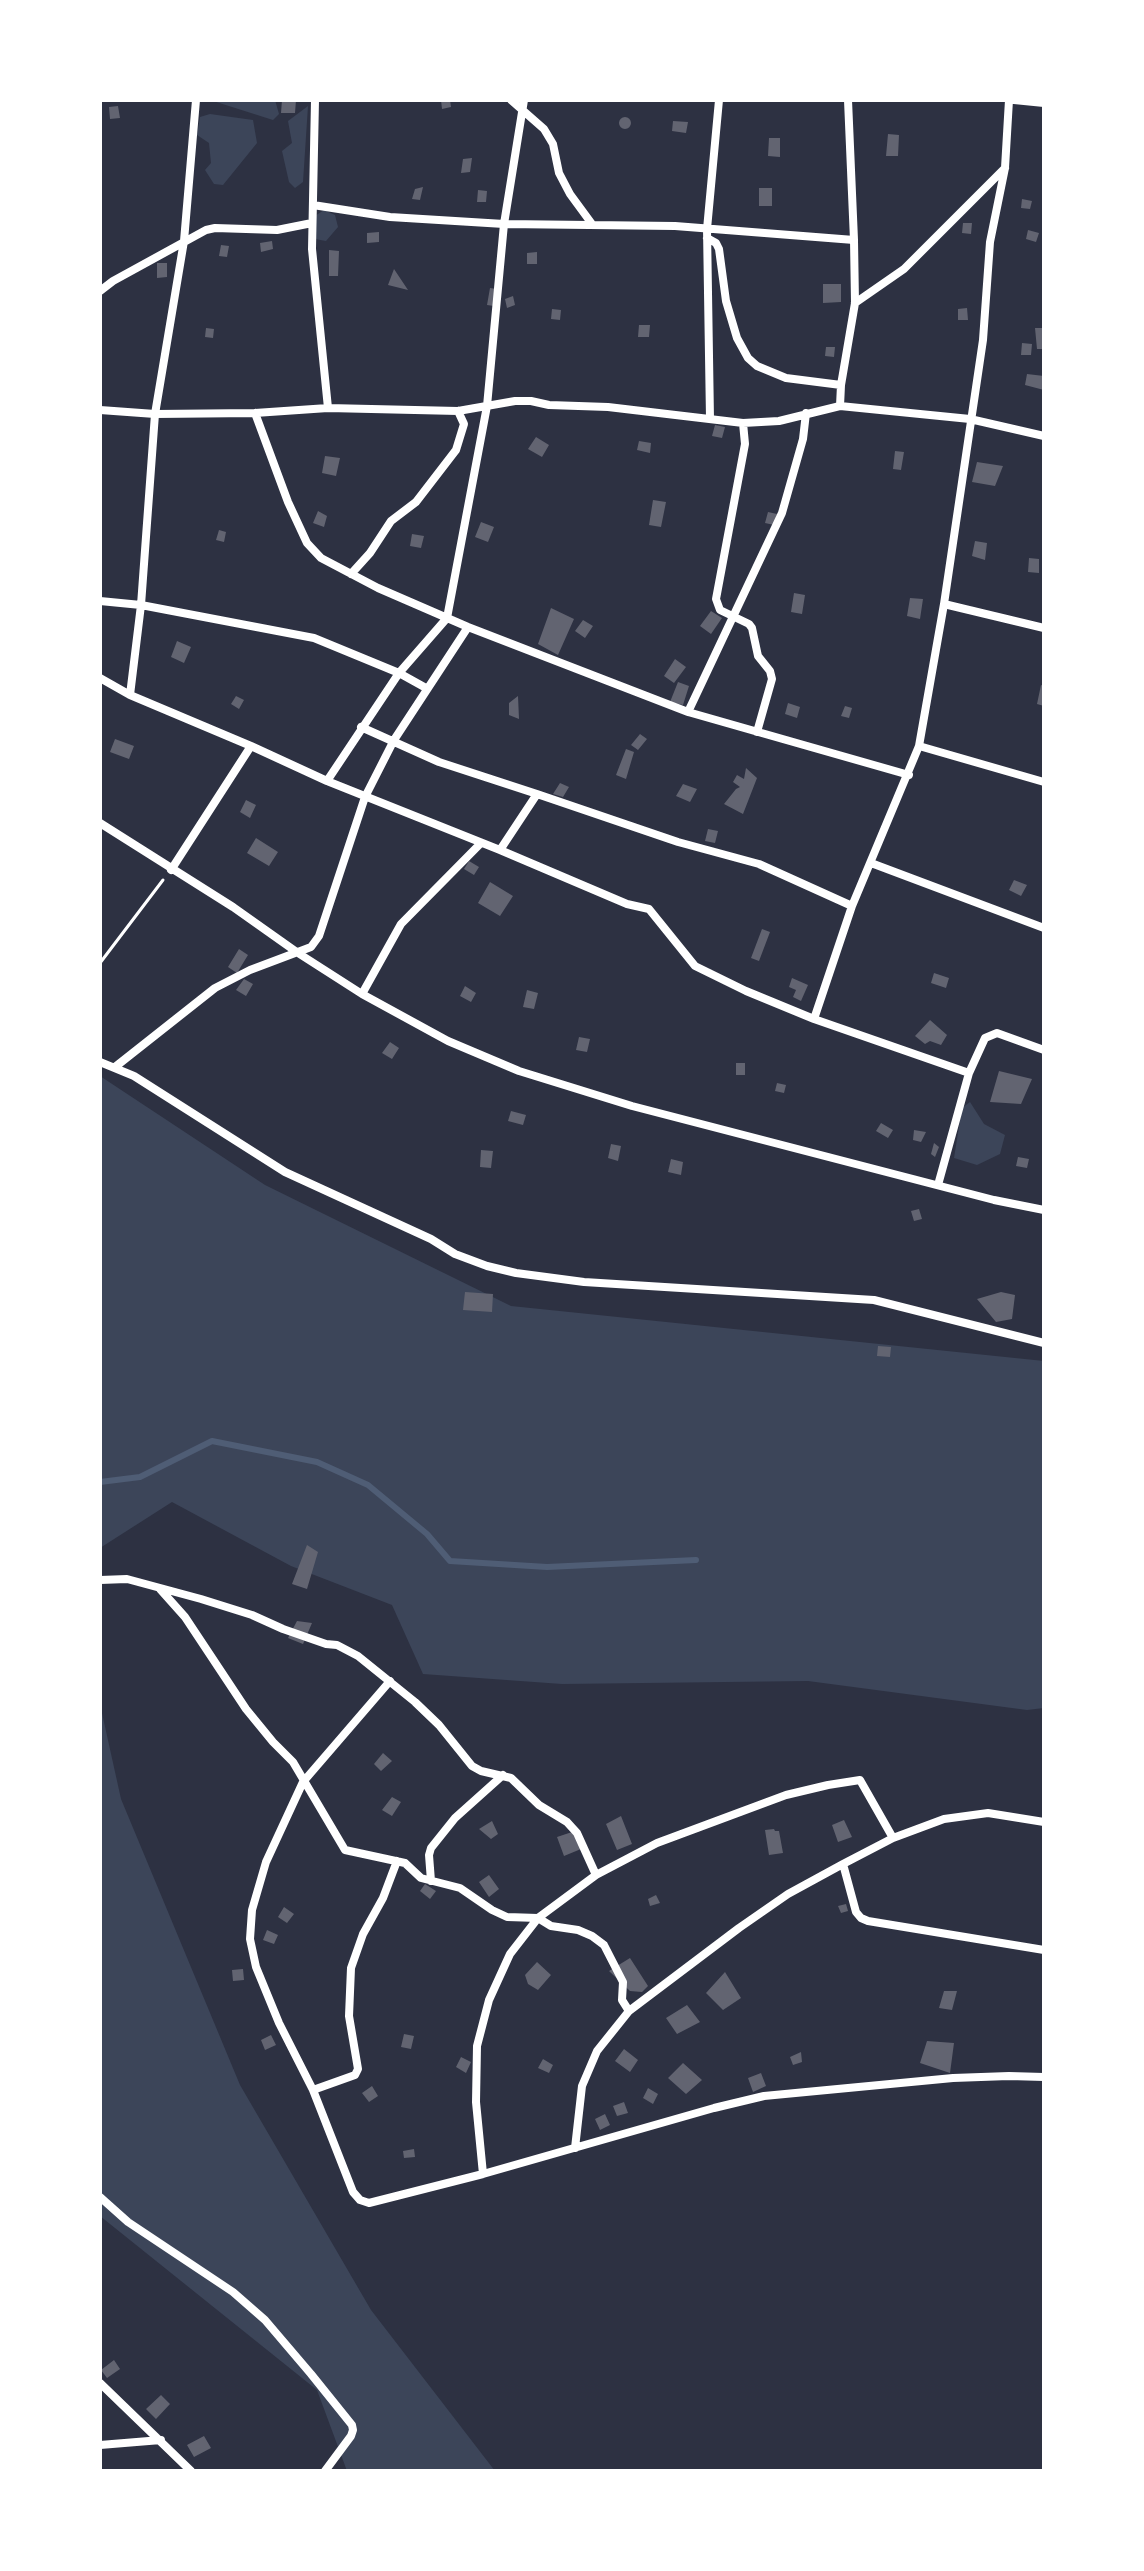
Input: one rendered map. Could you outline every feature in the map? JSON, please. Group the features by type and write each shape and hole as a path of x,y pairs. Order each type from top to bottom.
{"street":[{"path":"130,695 141,605 155,414 184,241 196,100"},
{"path":"315,100 312,249 328,408"},
{"path":"511,100 535,120 553,144 559,173 592,224"},
{"path":"327,781 399,673 447,618 487,406 504,224 524,100"},
{"path":"710,419 707,233 719,100"},
{"path":"840,406 855,303 848,100"},
{"path":"814,1019 852,906 919,746 944,604 983,340 990,242 1005,168 1011,100 1044,103"},
{"path":"855,303 904,269 1005,168"},
{"path":"313,205 390,217 504,224 592,224 854,240"},
{"path":"100,291 184,241 215,228 277,230 312,223"},
{"path":"707,233 719,249 726,301 737,338 748,358 757,366 786,378 841,385"},
{"path":"100,410 155,414 255,413 328,408 458,411 531,401 743,423 779,421 840,406 970,419 1044,436"},
{"path":"351,574 370,553 391,521 416,502 456,450 464,424 458,411"},
{"path":"255,413 288,502 307,543 321,558 468,627 688,712 909,775"},
{"path":"688,712 782,513 803,439 806,413"},
{"path":"743,423 745,444 716,599 720,610 749,624 758,656 770,671 772,679 757,732"},
{"path":"100,601 141,605 314,638 399,673 426,688"},
{"path":"944,604 1044,628"},
{"path":"115,1067 215,988 250,970 311,947 319,936 365,797 394,740 468,627"},
{"path":"100,678 130,695 365,797 627,904 649,909 695,966 746,991 814,1019 969,1073"},
{"path":"361,727 439,762 678,842 759,864 852,906"},
{"path":"171,870 251,746"},
{"path":"919,746 1044,782"},
{"path":"500,850 537,794"},
{"path":"100,823 362,994 448,1041 519,1071 632,1106 1044,1210"},
{"path":"362,994 401,924 480,844"},
{"path":"871,863 1044,928"},
{"path":"938,1185 969,1073 985,1038 997,1033 1044,1050"},
{"path":"100,1062 134,1076 285,1172 431,1239 455,1254 487,1266 584,1282 874,1300 1044,1343"},
{"path":"100,1580 127,1579 201,1599 326,1644 337,1645 358,1656 439,1725 472,1766 511,1778 539,1805 567,1822 577,1833 596,1875"},
{"path":"160,1589 185,1617 246,1709 293,1762 345,1850 405,1863 421,1878 460,1888 507,1917 538,1918 551,1926 578,1930 592,1936 604,1945 623,1982 622,2000 629,2011"},
{"path":"390,1681 303,1782 266,1862 252,1910 250,1939 256,1967 279,2023 313,2090 353,2192 360,2200 369,2203 483,2174 764,2096 953,2078 1044,2077"},
{"path":"431,1881 431,1848 455,1818 503,1775"},
{"path":"483,2174 476,2102 477,2046 489,2000 510,1954 538,1918 596,1875 657,1843 786,1795 855,1779 864,1783 893,1838"},
{"path":"575,2148 582,2086 597,2051 629,2011 788,1894 893,1838 944,1819 988,1813 1044,1822"},
{"path":"313,2090 355,2075 358,2069 349,2016 351,1968 363,1934 383,1898 397,1861"},
{"path":"843,1864 856,1912 868,1921 1044,1950"},
{"path":"100,2197 128,2222 233,2292 265,2320 302,2364 352,2425 351,2436 325,2471"},
{"path":"100,2383 191,2471"},
{"path":"100,2445 161,2440"}],"path":[{"path":"100,963 171,870"}],"shaded area":[{"path":"210,100 275,100 279,114 273,120"},
{"path":"308,106 303,182 295,188 289,182 282,151 292,143 288,121"},
{"path":"210,114 253,120 257,143 223,185 214,184 205,170 211,163 209,143 197,135 200,117"},
{"path":"324,210 335,215 338,227 326,241 315,239 315,216"},
{"path":"100,1076 265,1185 511,1306 1044,1361 1044,1708 1027,1710 808,1681 562,1684 423,1674 392,1605 291,1566 172,1502 100,1548"},
{"path":"970,1102 984,1124 1005,1135 1000,1154 977,1165 954,1158 962,1108"},
{"path":"100,1704 121,1799 240,2085 371,2310 495,2471 347,2471 317,2390 100,2216"}],"building":[{"path":"282,100 296,100 295,113 281,113"},
{"path":"441,100 450,100 451,107 442,109"},
{"path":"118,106 120,118 110,119 109,107"},
{"path":"625,117 631,123 625,129 619,123"},
{"path":"673,121 688,122 686,133 672,131"},
{"path":"888,134 899,135 898,156 886,156"},
{"path":"769,138 780,138 780,157 768,156"},
{"path":"472,158 470,172 461,173 463,159"},
{"path":"423,187 420,200 412,199 415,189"},
{"path":"759,188 772,188 772,206 759,206"},
{"path":"478,190 487,191 486,202 477,202"},
{"path":"1022,199 1032,201 1030,209 1021,208"},
{"path":"963,223 972,223 971,234 962,233"},
{"path":"1028,230 1039,233 1036,242 1026,239"},
{"path":"379,232 379,242 367,243 367,233"},
{"path":"272,241 273,249 261,252 260,243"},
{"path":"221,245 229,246 227,257 219,256"},
{"path":"329,250 339,251 338,276 329,276"},
{"path":"537,252 537,264 527,264 527,253"},
{"path":"157,263 167,263 167,277 157,278"},
{"path":"394,269 408,290 388,285"},
{"path":"823,284 841,284 841,302 823,303"},
{"path":"490,288 497,289 494,306 487,305"},
{"path":"513,296 515,305 507,308 505,299"},
{"path":"967,308 968,320 958,320 958,309"},
{"path":"552,309 561,310 560,320 551,319"},
{"path":"639,325 650,325 649,337 638,337"},
{"path":"206,328 214,329 213,338 205,337"},
{"path":"1035,328 1044,328 1044,349 1037,349"},
{"path":"1022,343 1032,344 1031,355 1021,355"},
{"path":"826,347 835,347 834,357 825,356"},
{"path":"1027,374 1044,376 1044,390 1025,385"},
{"path":"715,425 725,427 722,438 712,436"},
{"path":"536,437 549,445 542,457 528,449"},
{"path":"639,441 651,443 650,453 637,450"},
{"path":"895,451 904,452 901,470 893,469"},
{"path":"325,456 340,458 336,476 322,473"},
{"path":"977,462 1003,466 995,486 972,482"},
{"path":"653,500 666,502 661,527 649,525"},
{"path":"318,511 327,516 324,527 313,523"},
{"path":"768,512 777,514 774,525 765,523"},
{"path":"481,522 494,527 488,542 475,537"},
{"path":"219,530 226,532 224,542 216,540"},
{"path":"412,534 424,536 421,548 410,546"},
{"path":"975,541 987,543 985,560 972,556"},
{"path":"1029,558 1039,559 1039,573 1028,572"},
{"path":"794,593 805,595 802,614 791,612"},
{"path":"910,598 923,599 920,619 907,616"},
{"path":"551,608 574,619 558,655 538,644"},
{"path":"711,611 722,618 711,634 700,626"},
{"path":"583,620 593,626 585,638 575,631"},
{"path":"177,641 191,647 184,663 171,657"},
{"path":"675,659 686,667 674,683 664,676"},
{"path":"678,682 689,686 683,705 670,702"},
{"path":"1041,685 1044,686 1044,706 1037,704"},
{"path":"236,696 244,700 239,709 231,704"},
{"path":"518,696 519,719 509,715 509,703"},
{"path":"788,703 800,707 797,718 785,714"},
{"path":"845,706 852,708 849,718 841,716"},
{"path":"640,734 647,739 638,750 631,745"},
{"path":"115,739 134,746 129,759 110,752"},
{"path":"626,749 634,752 626,779 616,775"},
{"path":"746,768 757,778 743,814 724,804 740,787 733,782 737,775 744,779"},
{"path":"560,783 569,787 563,797 553,794"},
{"path":"683,784 697,789 690,802 676,796"},
{"path":"246,800 256,805 250,818 240,812"},
{"path":"708,829 718,831 715,843 705,841"},
{"path":"256,838 278,852 269,866 247,853"},
{"path":"469,861 479,867 474,875 464,869"},
{"path":"1014,880 1027,885 1021,896 1009,890"},
{"path":"490,882 513,896 500,916 478,903"},
{"path":"762,929 770,932 759,961 751,958"},
{"path":"239,949 248,955 237,973 228,967"},
{"path":"934,973 949,978 946,988 931,983"},
{"path":"792,978 808,985 801,1001 793,997 796,990 789,987"},
{"path":"244,979 253,984 246,996 236,990"},
{"path":"465,986 476,993 471,1002 460,996"},
{"path":"527,990 538,993 534,1009 523,1007"},
{"path":"930,1020 947,1035 941,1045 930,1041 925,1044 915,1036"},
{"path":"579,1037 590,1039 587,1052 576,1050"},
{"path":"390,1042 399,1048 392,1059 382,1053"},
{"path":"736,1063 745,1063 745,1075 736,1075"},
{"path":"999,1071 1032,1079 1021,1104 990,1102"},
{"path":"777,1083 786,1085 784,1093 775,1091"},
{"path":"511,1111 526,1115 523,1125 508,1121"},
{"path":"881,1123 893,1130 888,1138 876,1131"},
{"path":"914,1130 926,1132 921,1142 913,1140"},
{"path":"934,1143 939,1147 935,1157 931,1154"},
{"path":"611,1144 621,1146 618,1161 608,1158"},
{"path":"481,1150 493,1151 491,1168 480,1167"},
{"path":"1018,1157 1029,1159 1027,1168 1016,1166"},
{"path":"671,1159 683,1162 681,1175 668,1172"},
{"path":"919,1209 922,1219 914,1221 911,1211"},
{"path":"465,1292 493,1294 492,1312 463,1310"},
{"path":"1001,1292 1015,1295 1012,1319 996,1322 977,1299"},
{"path":"878,1346 891,1347 890,1357 877,1356"},
{"path":"307,1545 318,1552 307,1589 292,1584"},
{"path":"297,1621 312,1623 303,1644 288,1638"},
{"path":"383,1753 392,1761 381,1771 374,1764"},
{"path":"392,1797 401,1802 392,1816 382,1810"},
{"path":"621,1816 632,1844 617,1850 606,1824"},
{"path":"844,1820 852,1837 838,1842 832,1825"},
{"path":"492,1821 498,1834 491,1839 479,1829"},
{"path":"765,1830 779,1831 783,1853 769,1855"},
{"path":"572,1832 581,1849 564,1856 557,1837"},
{"path":"489,1875 499,1889 489,1897 479,1882"},
{"path":"425,1884 436,1891 430,1899 420,1891"},
{"path":"656,1895 660,1903 650,1906 648,1899"},
{"path":"846,1904 848,1911 841,1913 838,1906"},
{"path":"284,1907 294,1914 287,1923 278,1917"},
{"path":"267,1930 278,1935 274,1944 263,1940"},
{"path":"630,1958 648,1986 642,1992 630,1991 609,1971"},
{"path":"537,1962 551,1975 538,1990 528,1984 525,1975"},
{"path":"243,1969 244,1980 233,1981 232,1970"},
{"path":"725,1972 741,1998 723,2010 706,1993"},
{"path":"944,1991 957,1991 952,2010 939,2008"},
{"path":"687,2005 700,2022 677,2034 666,2018"},
{"path":"404,2034 414,2036 411,2049 401,2047"},
{"path":"271,2035 276,2045 265,2050 261,2040"},
{"path":"927,2041 954,2043 950,2073 920,2063"},
{"path":"624,2049 638,2060 630,2072 615,2061"},
{"path":"801,2052 802,2062 793,2065 790,2057"},
{"path":"461,2057 471,2062 466,2073 456,2067"},
{"path":"543,2059 553,2065 549,2073 538,2068"},
{"path":"683,2063 702,2080 686,2094 668,2078"},
{"path":"761,2073 766,2086 753,2092 748,2078"},
{"path":"372,2086 378,2096 369,2102 362,2093"},
{"path":"648,2088 658,2094 653,2104 643,2098"},
{"path":"624,2102 628,2113 617,2116 613,2106"},
{"path":"605,2114 610,2125 600,2130 595,2119"},
{"path":"414,2149 415,2157 404,2158 403,2151"},
{"path":"114,2360 120,2369 107,2378 101,2370"},
{"path":"161,2395 170,2404 156,2419 146,2409"},
{"path":"204,2436 211,2448 194,2457 187,2445"}],"waterway":[{"path":"100,1482 140,1477 212,1441 317,1462 368,1485 427,1534 450,1561 547,1567 696,1560"}]}
